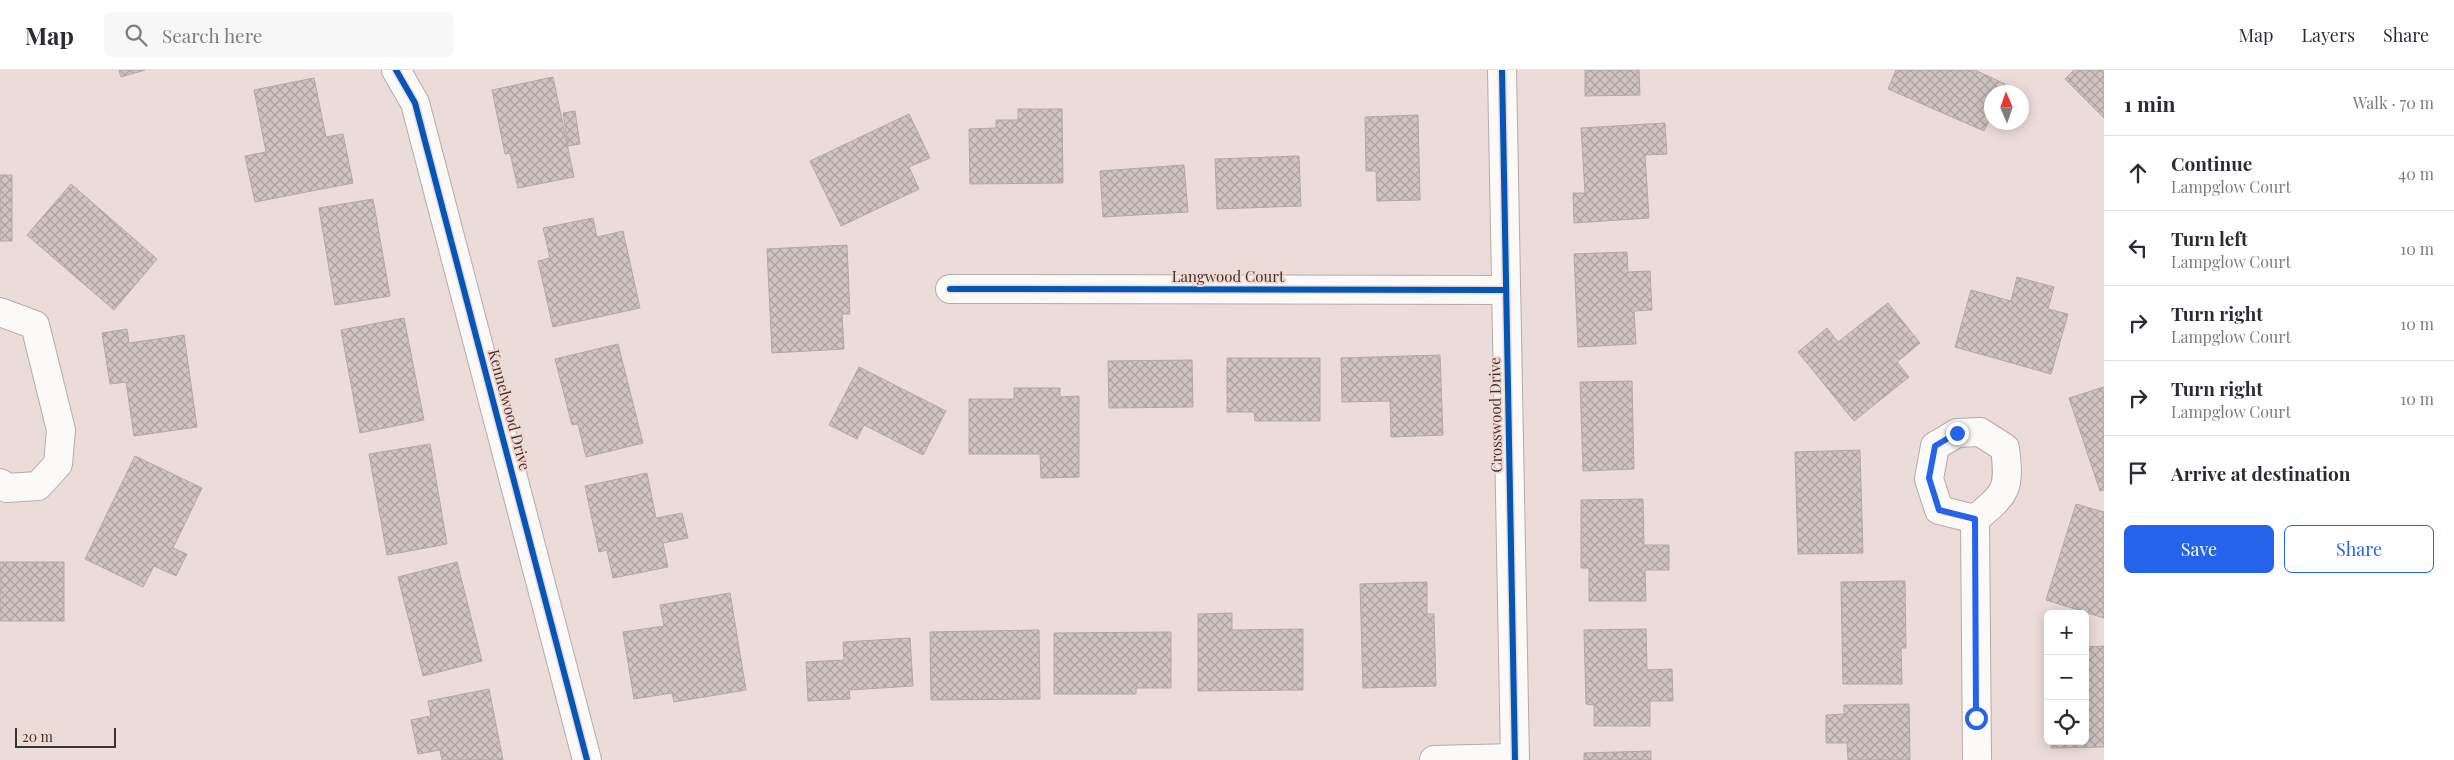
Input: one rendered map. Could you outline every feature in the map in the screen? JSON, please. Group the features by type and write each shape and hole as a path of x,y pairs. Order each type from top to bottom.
{"street":[{"name":"Kennelwood Drive","path":"396,70 415,102 588,760"},
{"name":"Crosswood Drive","path":"1502,70 1515,759"},
{"name":"Langwood Court","path":"950,289 1506,290"},
{"path":"0,312 35,325 61,430 58,464 38,486 7,488 0,483"},
{"path":"1975,519 1977,760"},
{"path":"1434,760 1515,759"}],"building":[{"path":"119,70 145,70 121,77"},
{"path":"1585,70 1639,70 1640,95 1585,96"},
{"path":"1896,70 1975,70 2005,84 1984,85 1984,131 1888,89"},
{"path":"2074,70 2104,70 2104,118 2065,79"},
{"path":"553,77 574,177 518,188 510,153 505,154 492,90"},
{"path":"314,78 326,137 343,134 353,183 255,202 245,156 266,152 254,90"},
{"path":"1018,109 1062,109 1063,183 970,184 969,129 996,128 996,120 1018,120"},
{"path":"575,111 580,144 568,146 563,113"},
{"path":"909,114 930,158 909,167 919,189 841,226 810,161"},
{"path":"1418,115 1420,200 1377,201 1376,171 1366,171 1365,117"},
{"path":"1665,123 1667,154 1645,155 1649,218 1574,223 1573,193 1585,193 1581,128"},
{"path":"1299,156 1301,206 1217,209 1215,159"},
{"path":"1184,165 1188,212 1103,217 1100,171"},
{"path":"0,175 12,175 12,241 0,241"},
{"path":"71,184 157,259 114,310 27,235"},
{"path":"373,199 390,296 335,305 319,208"},
{"path":"593,218 597,237 623,231 640,308 553,327 538,261 550,258 543,228"},
{"path":"847,245 850,314 842,314 844,349 772,353 767,249"},
{"path":"1627,252 1628,272 1650,271 1652,310 1634,311 1636,344 1578,347 1574,254"},
{"path":"2017,277 2054,287 2048,309 2068,314 2051,374 1955,347 1971,290 2011,301"},
{"path":"1888,303 1920,343 1897,362 1909,377 1854,421 1798,352 1827,328 1838,342"},
{"path":"404,318 424,420 360,433 341,330"},
{"path":"127,329 129,343 184,335 197,427 134,436 126,382 110,384 102,333"},
{"path":"618,344 643,443 586,457 578,424 572,425 555,359"},
{"path":"1440,355 1443,435 1391,437 1390,401 1342,402 1341,358"},
{"path":"1227,358 1320,358 1320,421 1255,421 1254,412 1227,412"},
{"path":"1192,360 1193,407 1109,408 1108,361"},
{"path":"859,367 946,411 923,455 864,425 857,439 829,425"},
{"path":"1632,381 1634,469 1583,471 1580,382"},
{"path":"2104,387 2104,490 2100,491 2069,398"},
{"path":"1014,388 1060,388 1060,397 1079,396 1079,477 1041,478 1040,454 969,454 969,399 1014,399"},
{"path":"430,444 447,544 387,555 369,454"},
{"path":"1860,450 1863,553 1798,554 1795,452"},
{"path":"135,456 202,488 173,548 187,554 176,576 154,566 143,587 85,559"},
{"path":"647,473 656,518 682,513 688,538 663,543 668,567 613,578 607,550 599,552 585,486"},
{"path":"1643,499 1644,545 1669,545 1669,570 1645,570 1646,601 1589,601 1589,568 1581,568 1581,500"},
{"path":"2076,504 2104,512 2104,618 2089,613 2089,610 2078,610 2046,600"},
{"path":"0,562 64,562 64,621 0,621"},
{"path":"457,562 482,661 423,676 398,577"},
{"path":"1905,581 1906,648 1901,648 1902,684 1843,684 1841,582"},
{"path":"1427,582 1427,614 1434,614 1436,686 1363,688 1360,584"},
{"path":"730,593 746,690 674,702 672,693 634,699 623,632 664,626 660,605"},
{"path":"1232,613 1232,630 1303,629 1303,690 1198,691 1198,614"},
{"path":"1646,629 1647,670 1672,669 1673,701 1650,701 1650,726 1594,726 1594,705 1586,704 1584,630"},
{"path":"1039,630 1040,699 931,700 930,632"},
{"path":"1171,632 1171,688 1136,688 1136,694 1054,694 1054,633"},
{"path":"910,638 913,686 849,690 850,699 808,701 806,662 844,660 843,642"},
{"path":"2104,646 2104,747 2051,748 2051,745 2089,745 2089,647"},
{"path":"489,689 503,760 442,760 440,750 418,754 411,720 431,716 428,701"},
{"path":"1909,704 1910,760 1848,760 1847,743 1826,743 1826,715 1844,714 1844,705"},
{"path":"1651,751 1651,760 1584,760 1584,753"}],"cycle path":[{"path":"396,70 415,103 587,760"},
{"path":"1502,70 1515,760"},
{"path":"950,289 1506,290"}],"route":[{"path":"1957,433 1935,446 1929,478 1939,510 1975,519 1976,718"}]}
